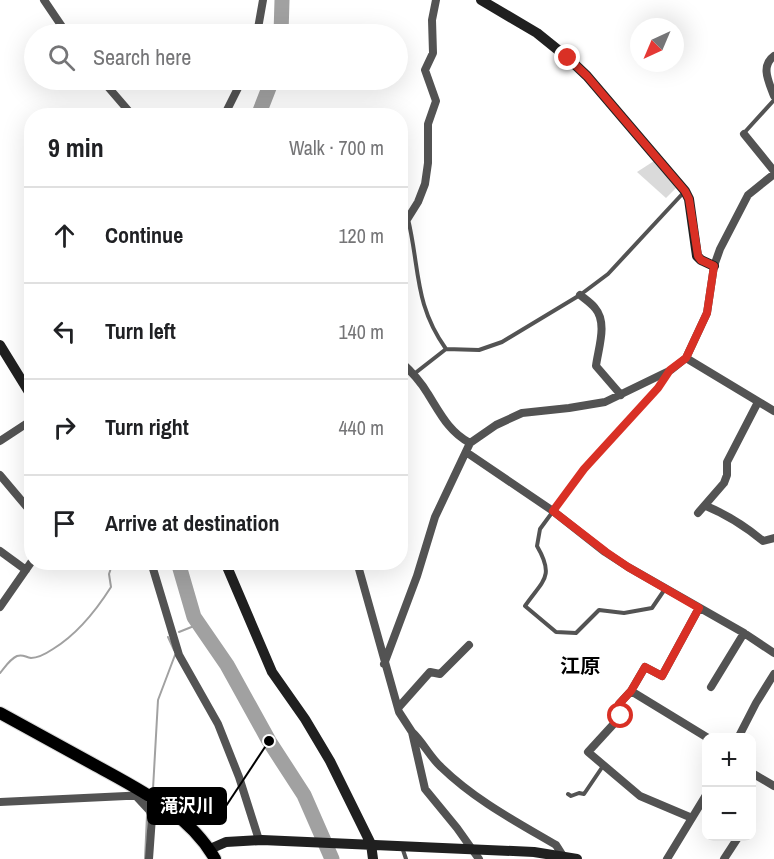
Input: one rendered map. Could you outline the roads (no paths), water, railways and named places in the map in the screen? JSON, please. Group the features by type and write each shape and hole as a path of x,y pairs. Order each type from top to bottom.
{"main road":[{"path":"0,713 142,796 169,809 200,836 212,854"}],"street":[{"path":"44,0 60,24"},
{"path":"259,24 263,0"},
{"path":"408,218 425,184 428,163 428,124 436,101 425,70 433,52 432,20 436,0"},
{"path":"481,0 537,33 587,76 685,191 689,199 698,256 701,260 714,266"},
{"path":"774,56 769,59 766,77 774,98"},
{"path":"111,90 126,108"},
{"path":"228,108 238,90"},
{"path":"384,664 417,576 435,517 470,443 496,424 522,413 592,405 621,395 670,370 686,358 707,313 714,266 744,201 760,183 774,172 744,134"},
{"path":"580,295 595,308 600,317 602,326 596,366 621,395"},
{"path":"0,345 24,385"},
{"path":"686,358 774,411"},
{"path":"408,370 458,437 470,443"},
{"path":"698,513 724,483 727,475 727,462 758,402"},
{"path":"0,441 24,425"},
{"path":"466,452 553,511 606,552 774,653"},
{"path":"0,475 24,504"},
{"path":"706,506 742,523 763,541 774,537"},
{"path":"0,551 24,569"},
{"path":"0,607 26,570"},
{"path":"153,570 180,656 218,724 240,777 260,840"},
{"path":"228,570 272,672 305,719 330,761 373,859"},
{"path":"359,570 398,708 412,732 425,789 476,854"},
{"path":"692,818 640,796 588,752 621,716 619,704 631,691 645,667 662,676 699,608"},
{"path":"711,687 744,633"},
{"path":"398,708 430,672 440,674 469,645"},
{"path":"741,733 774,674"},
{"path":"631,691 702,734"},
{"path":"412,732 420,739 426,751 466,790 484,804 556,844 563,856"},
{"path":"756,775 774,786"},
{"path":"0,802 142,796 152,817 149,859"},
{"path":"667,859 702,802"},
{"path":"212,854 226,842 260,840 402,846 476,854 563,856 577,859"},
{"path":"724,859 736,841"}],"lane":[{"path":"744,134 774,98"},
{"path":"414,375 446,349 479,350 502,342 580,295 608,274 685,191"},
{"path":"408,218 415,250 420,297 429,321 446,349"},
{"path":"666,589 652,608 624,613 599,610 576,633 556,632 525,606 547,572 547,564 537,546 540,529 584,469 658,388 670,370"},
{"path":"568,794 571,796 584,794 603,765"},
{"path":"402,846 406,859"}],"waterway":[{"path":"281,24 282,0"},
{"path":"261,108 268,90"},
{"path":"0,673 14,657 21,655 31,658 42,655 51,651 78,629 93,613 111,587 110,570"},
{"path":"180,570 194,617 227,665 269,741 304,795 332,859"},
{"path":"179,632 199,624"},
{"path":"168,637 174,650"},
{"path":"153,789 158,700 175,655"},
{"path":"145,859 147,815"}],"place":[{"name":"滝沢川","path":"269,741"}],"district":[{"name":"江原","path":"580,665"}]}
